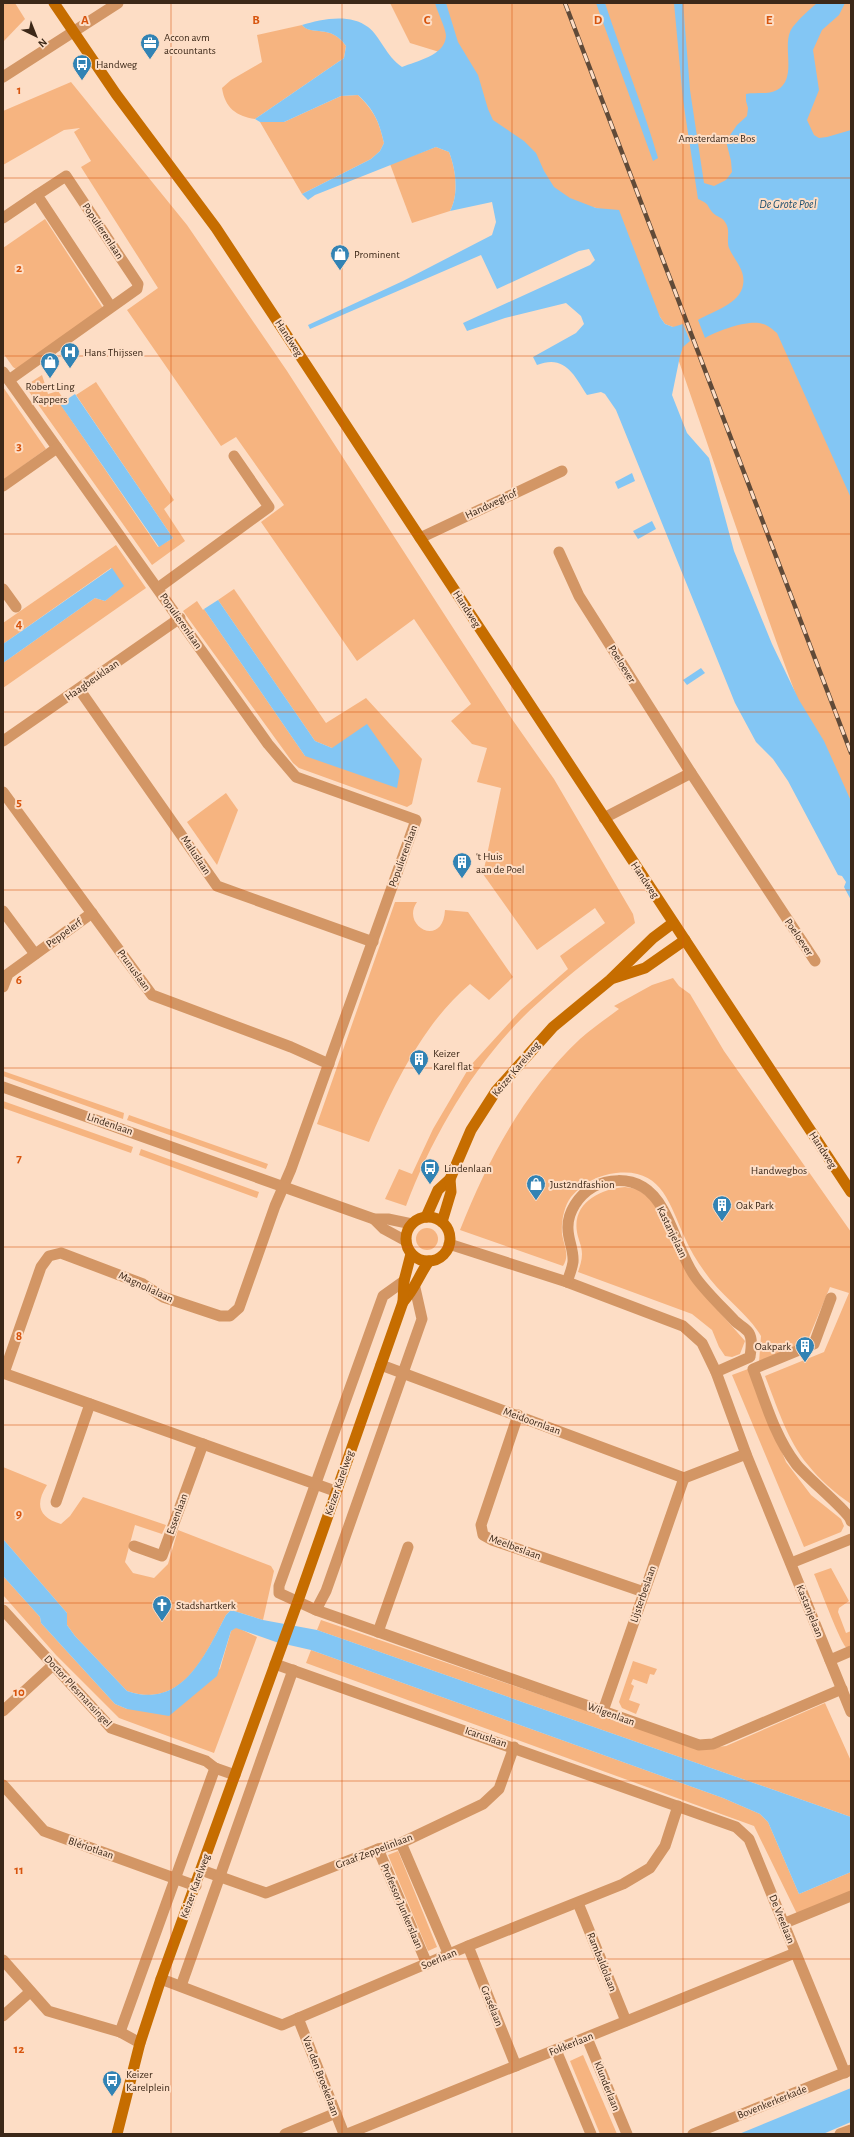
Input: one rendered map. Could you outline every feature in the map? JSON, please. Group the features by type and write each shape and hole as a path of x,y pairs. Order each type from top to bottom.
{"main road":[{"name":"Handweg","path":"54,3 116,94 216,228 851,1192"},
{"name":"Keizer Karelweg","path":"426,1217 438,1190 450,1179 471,1130 496,1091 553,1027 610,980 653,938 673,923"},
{"name":"Keizer Karelweg","path":"610,980 644,968 684,940"},
{"name":"Keizer Karelweg","path":"442,1222 451,1192 450,1179"},
{"path":"426,1217 436,1218 442,1222 449,1231 449,1244 443,1255 430,1261 418,1259 411,1254 406,1241 408,1230 412,1224 426,1217"},
{"name":"Keizer Karelweg","path":"117,2134 140,2043 161,1979 196,1886 294,1612 335,1491 403,1302 404,1281 411,1254"},
{"name":"Keizer Karelweg","path":"403,1302 415,1288 422,1271 430,1261"},
{"name":"Keizer Karelweg","path":"123,2110 124,2134"}],"street":[{"path":"3,77 118,3"},
{"name":"Populierenlaan","path":"3,218 66,176 138,284 137,289 6,376 180,618 268,744 296,777 416,820 284,1188"},
{"path":"37,195 111,307"},
{"path":"3,486 57,448"},
{"name":"Populierenlaan","path":"158,588 269,507 234,456"},
{"name":"Handweghof","path":"420,538 562,470"},
{"name":"Poeloever","path":"559,552 579,596 691,773 815,961"},
{"path":"3,589 16,607"},
{"name":"Haagbeuklaan","path":"3,741 180,618"},
{"name":"Maluslaan","path":"79,689 217,886 373,942"},
{"path":"604,818 691,773"},
{"name":"Prunuslaan","path":"3,792 152,995 291,1047 329,1064"},
{"name":"Peppelerf","path":"3,911 35,954"},
{"name":"Peppelerf","path":"3,987 8,974 92,913"},
{"name":"Lindenlaan","path":"3,1087 120,1127 284,1188 374,1219 388,1219 412,1224"},
{"name":"Kastanjelaan","path":"567,1282 573,1262 568,1229 570,1215 578,1199 593,1187 609,1181 627,1181 643,1187 654,1197 663,1211 696,1278 748,1333 752,1344 750,1357 716,1372"},
{"name":"Magnolialaan","path":"4,1373 41,1268 49,1256 61,1253 143,1284 163,1297 220,1316 230,1316 239,1308 284,1188"},
{"name":"Lindenlaan","path":"374,1219 384,1229 406,1241"},
{"name":"Kastanjelaan","path":"449,1244 567,1282 683,1326 702,1343 716,1372 746,1454 851,1712"},
{"name":"Keizer Karelweg","path":"279,1593 279,1586 315,1483 383,1296 404,1281"},
{"path":"316,1610 326,1591 422,1319 415,1288"},
{"path":"831,1298 814,1344 753,1369 778,1434 796,1464 824,1493 847,1512 851,1521"},
{"name":"Meidoornlaan","path":"381,1365 684,1478"},
{"path":"4,1373 335,1491"},
{"path":"56,1502 90,1404"},
{"name":"Meelbeslaan","path":"518,1415 481,1525 484,1535 492,1540 644,1592"},
{"name":"Essenlaan","path":"134,1546 162,1556 203,1444"},
{"path":"684,1478 746,1454"},
{"name":"Lijsterbeslaan","path":"603,1711 684,1478"},
{"path":"791,1563 851,1539"},
{"path":"378,1632 408,1547"},
{"name":"Wilgenlaan","path":"279,1593 298,1600 316,1610 699,1745 713,1744 842,1689"},
{"name":"Doctor Plesmansingel","path":"3,1610 111,1728 206,1761 216,1768 235,1775"},
{"path":"830,1660 851,1651"},
{"path":"275,1664 293,1670"},
{"path":"3,1710 53,1665"},
{"name":"Keizer Karelweg","path":"181,1986 293,1670"},
{"name":"Icaruslaan","path":"293,1670 678,1806"},
{"name":"Graaf Zeppelinlaan","path":"201,1870 266,1893 378,1848 401,1843 484,1804 499,1789 514,1747"},
{"name":"Keizer Karelweg","path":"120,2032 216,1768"},
{"name":"Blériotlaan","path":"3,1785 44,1831 196,1886"},
{"name":"Soerlaan","path":"161,1979 282,2025 468,1946 623,1884 650,1868 665,1846 678,1806"},
{"name":"De Vreelaan","path":"678,1806 736,1827 749,1840 795,1953 848,2071"},
{"path":"401,1843 449,1955"},
{"name":"Professor Junkerslaan","path":"378,1848 427,1964"},
{"path":"784,1923 851,1896"},
{"name":"Rambaldolaan","path":"578,1903 626,2021"},
{"name":"Grasélaan","path":"468,1946 516,2066"},
{"name":"Fokkerlaan","path":"347,2134 795,1953"},
{"path":"3,1960 30,1992 48,2010 120,2032 140,2043"},
{"path":"3,2016 30,1992"},
{"name":"Van den Broekelaan","path":"298,2018 344,2134"},
{"name":"Klunderlaan","path":"587,2038 627,2134"},
{"path":"556,2050 592,2134"},
{"name":"Bovenkerkerkade","path":"693,2134 848,2071"},
{"path":"285,2134 336,2113"},
{"path":"840,2134 851,2130"}],"green space":[{"path":"3,3 15,3 25,19 3,42"},
{"name":"Amsterdamse Bos","path":"390,3 851,3 851,836 781,654 738,532 674,347 673,327 665,324 660,317 600,209 542,194 477,105 459,58 410,43"},
{"path":"302,25 311,30 328,32 340,39 346,46 344,58 255,119 242,116 232,110 226,101 222,88 231,80 262,62 257,35"},
{"path":"71,82 187,225 287,371 512,719 554,779 633,914 635,923 550,992 517,1023 478,1070 444,1123 417,1178 406,1206 385,1199 399,1169 412,1174 433,1129 470,1066 521,1010 568,969 560,956 605,923 595,908 537,950 483,874 501,788 477,782 487,748 472,744 451,721 471,704 414,619 357,661 261,522 284,505 236,437 221,446 127,310 158,288 81,167 91,161 74,132 80,128 64,130 3,165 3,111"},
{"path":"358,95 372,111 378,122 384,143 380,151 371,159 302,194 260,122 284,122 341,96"},
{"path":"436,147 449,152 456,182 453,204 450,211 412,223 390,164"},
{"path":"45,219 103,308 16,369 3,353 3,248"},
{"path":"42,375 48,394 58,391 65,401 61,405 158,547 173,538 76,395 96,382 174,500 164,509 185,541 152,565 25,386"},
{"path":"3,387 46,449 3,480"},
{"path":"116,545 146,588 3,688 3,663 95,598 105,601 123,586 111,568 3,644 3,623"},
{"path":"234,589 326,723 366,698 422,759 412,804 407,807 299,768 293,763 183,611 197,601 203,610 204,609 305,756 332,748 315,741 218,600"},
{"path":"226,793 238,810 217,865 187,822"},
{"path":"395,902 417,902 413,911 414,919 424,930 431,931 437,929 443,922 445,910 468,912 513,977 489,1000 470,984 453,999 424,1036 411,1057 388,1100 369,1142 317,1124"},
{"name":"Handwegbos","path":"673,978 679,986 690,994 724,1051 851,1232 851,1504 834,1491 813,1471 794,1445 788,1434 765,1376 824,1352 849,1293 830,1287 807,1342 759,1362 761,1336 756,1328 713,1283 700,1266 668,1200 661,1190 644,1176 631,1173 609,1174 591,1180 571,1197 566,1205 562,1224 562,1234 566,1250 566,1258 563,1266 460,1230 496,1152 525,1104 542,1081 580,1039 619,1009 614,1006 652,985"},
{"path":"3,1071 124,1113 123,1119 3,1076"},
{"path":"3,1101 133,1147 131,1153 3,1108"},
{"path":"129,1115 268,1164 266,1169 127,1120"},
{"path":"141,1149 259,1192 257,1198 139,1155"},
{"path":"625,1187 637,1189 652,1200 680,1260 708,1299 745,1341 740,1354 732,1357 725,1356 719,1347 712,1330 692,1314 578,1272 582,1254 577,1232 579,1213 590,1199 598,1194 616,1188"},
{"path":"427,1228 435,1231 438,1239 435,1247 427,1250 419,1247 416,1239 419,1231"},
{"path":"748,1369 786,1462 811,1495 841,1519 844,1526 841,1532 804,1547 732,1375"},
{"path":"3,1467 47,1485 41,1498 41,1509 47,1518 61,1524 70,1516 83,1497 166,1525 162,1534 135,1525 125,1562 133,1573 154,1578 168,1564 178,1530 271,1566 274,1571 263,1620 231,1610 226,1615 200,1662 189,1676 177,1686 163,1693 146,1695 127,1691 75,1636 67,1625 67,1613 3,1539"},
{"path":"831,1568 849,1601 839,1608 838,1612 846,1633 851,1631 851,1647 847,1648 835,1626 814,1574"},
{"path":"3,1576 40,1617 41,1623 115,1704 127,1709 220,1669 231,1631 236,1627 257,1637 214,1753 119,1718 56,1655 3,1595"},
{"path":"321,1620 699,1749 726,1746 825,1703 851,1761 851,1817 317,1630"},
{"path":"311,1650 723,1798 760,1814 768,1822 799,1894 851,1872 851,1892 797,1914 754,1826 306,1663"},
{"path":"633,1661 657,1669 654,1675 650,1674 647,1684 633,1679 631,1684 634,1686 629,1700 640,1704 636,1714 622,1708 619,1702"},
{"path":"398,1851 437,1947 428,1951 388,1855"},
{"path":"583,2055 617,2134 600,2134 570,2061"}],"water":[{"path":"435,3 446,3 458,42 478,75 488,109 493,120 524,141 536,153 544,171 554,187 570,198 596,208 619,210 660,317 665,324 673,327 683,324 690,341 683,347 680,356 672,395 687,433 709,458 734,551 772,644 799,700 824,741 851,801 851,900 844,887 846,882 842,876 838,875 788,781 773,759 756,742 735,703 616,410 605,394 601,392 587,395 578,380 568,368 562,364 547,362 537,365 533,357 576,333 584,324 581,316 566,303 505,318 467,331 463,323 590,265 595,260 589,249 579,251 497,289 481,255 310,329 308,325 403,281 492,235 496,222 492,202 450,211 455,197 455,174 449,152 436,147 315,195 308,200 302,194 371,159 380,151 384,143 378,122 372,111 358,95 341,96 284,122 260,122 255,119 344,58 346,46 340,39 328,32 311,30 302,25 335,18 353,20 361,23 372,31 396,62 402,67 429,57 441,48 444,43 446,33"},
{"path":"596,3 605,3 658,158 653,161"},
{"name":"De Grote Poel","path":"674,3 683,3 690,90 704,183 714,186 726,180 732,172 726,141 737,125 747,116 748,108 746,94 773,92 783,85 786,79 788,71 788,39 794,25 817,3 845,3 839,15 822,30 813,50 819,90 807,120 814,135 819,138 851,130 851,498 777,333 765,325 749,323 725,329 705,338 698,320 725,306 737,297 741,292 743,285 743,275 729,248 727,225 722,219 713,213 707,204 698,199 683,100"},
{"path":"75,394 173,538 159,547 60,404"},
{"path":"632,473 635,481 618,489 615,482"},
{"path":"652,521 656,529 638,539 633,531"},
{"path":"112,568 124,586 105,601 95,598 3,663 3,644"},
{"path":"218,600 315,741 332,748 367,724 400,771 397,788 305,756 204,609"},
{"path":"701,668 705,673 687,685 683,680"},
{"path":"3,1539 67,1613 67,1625 75,1636 127,1691 146,1695 163,1693 177,1686 200,1662 226,1615 231,1610 263,1620 317,1630 851,1817 851,1872 799,1894 768,1822 760,1814 723,1798 311,1650 276,1642 236,1628 231,1631 217,1676 169,1716 127,1709 115,1704 41,1623 40,1617 3,1576"},
{"path":"851,2088 851,2122 823,2134 739,2134"}],"railway":[{"path":"565,3 851,753"}],"place":[{"name":"Accon avm accountants","path":"150,60"},
{"name":"Handweg","path":"82,81"},
{"name":"Prominent","path":"340,271"},
{"name":"Hans Thijssen","path":"70,369"},
{"name":"Robert Ling Kappers","path":"50,379"},
{"name":"'t Huis aan de Poel","path":"462,879"},
{"name":"Keizer Karel flat","path":"419,1076"},
{"name":"Lindenlaan","path":"430,1185"},
{"name":"Just2ndfashion","path":"536,1201"},
{"name":"Oak Park","path":"722,1222"},
{"name":"Oakpark","path":"805,1363"},
{"name":"Stadshartkerk","path":"162,1622"},
{"name":"Keizer Karelplein","path":"112,2097"}]}
